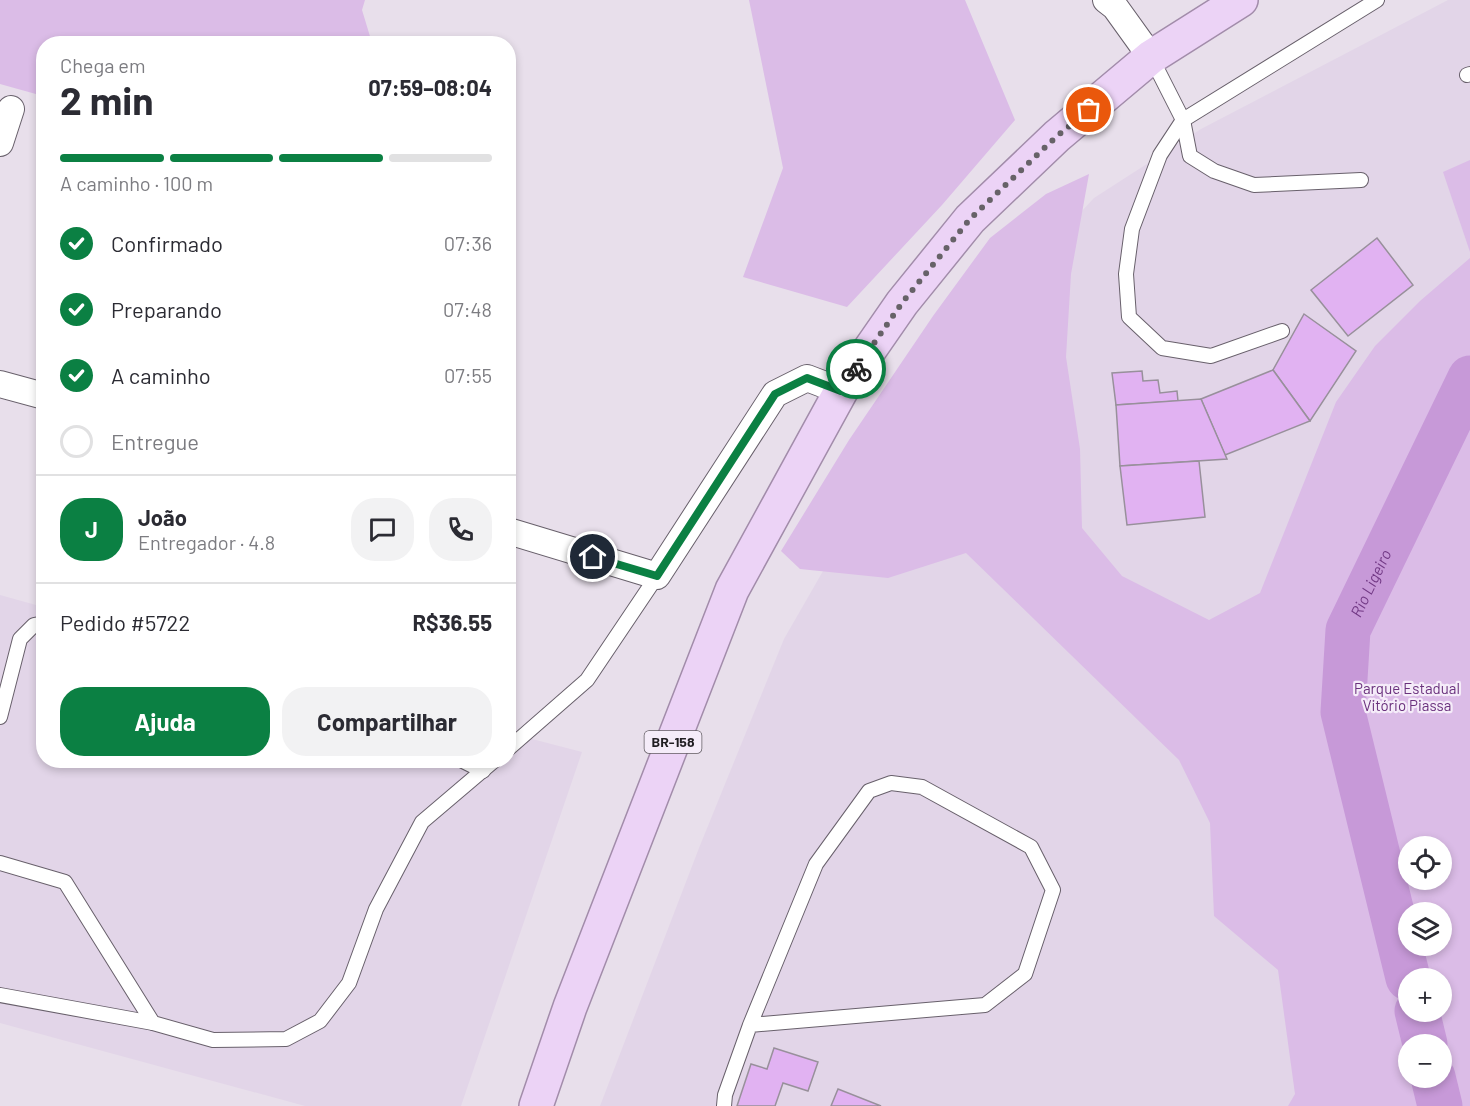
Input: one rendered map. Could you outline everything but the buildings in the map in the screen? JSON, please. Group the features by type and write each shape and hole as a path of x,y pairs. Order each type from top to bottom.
{"highway":[{"name":"BR-158","path":"536,1106 570,1007 732,590 841,391 902,303 970,219 1057,136 1151,57 1242,0"}],"street":[{"path":"1106,0 1115,7 1151,57"},
{"path":"0,143 11,109"},
{"path":"516,533 657,576 775,394 807,378 841,391"},
{"path":"0,384 36,394"}],"lane":[{"path":"1282,331 1212,356 1162,348 1129,317 1126,274 1132,230 1160,155 1183,120 1377,0"},
{"path":"1151,57 1183,120 1190,156 1214,171 1254,184 1361,180"},
{"path":"516,742 587,680 657,576"},
{"path":"0,717 20,639 36,624"},
{"path":"477,768 483,771"},
{"path":"0,995 153,1023 213,1040 286,1039 320,1021 349,983 376,909 422,822 486,768"},
{"path":"724,1106 725,1095 750,1025 816,864 869,791 891,783 922,787 1031,847 1053,890 1025,974 985,1005 750,1025"},
{"path":"0,863 65,882 153,1023"}],"shaded area":[{"path":"1448,0 1470,0 1470,313 1407,836 1398,836 1398,890 1401,890 1375,1106 600,1106 699,848 784,639 888,458 998,301 1094,198 1201,129"},
{"path":"0,595 36,605 36,768 516,768 516,735 582,752 461,1106 305,1106 0,1023"}],"green space":[{"path":"0,0 365,0 362,10 370,36 36,36 36,94 0,84"},
{"path":"749,0 965,0 1015,120 942,205 847,307 743,277 783,168"},
{"path":"1470,160 1470,252 1443,172"},
{"name":"Parque Estadual Vitório Piassa","path":"1089,174 1071,274 1066,357 1080,449 1082,528 1122,576 1209,620 1260,593 1336,402 1375,346 1420,301 1470,258 1470,1106 1288,1106 1295,1094 1278,970 1214,916 1210,823 1179,760 966,553 888,578 800,569 781,551 849,440 933,316 990,238 1046,194"}],"waterway":[{"name":"Rio Ligeiro","path":"1406,968 1343,712 1348,630 1470,378"},
{"name":"Rio Ligeiro","path":"1420,1022 1423,1034"},
{"name":"Rio Ligeiro","path":"1436,1088 1440,1106"}],"way so far":[{"path":"856,369 902,303 970,219 1057,136 1089,110"}],"route":[{"path":"593,557 657,576 775,394 807,378 841,391 856,369"}]}
